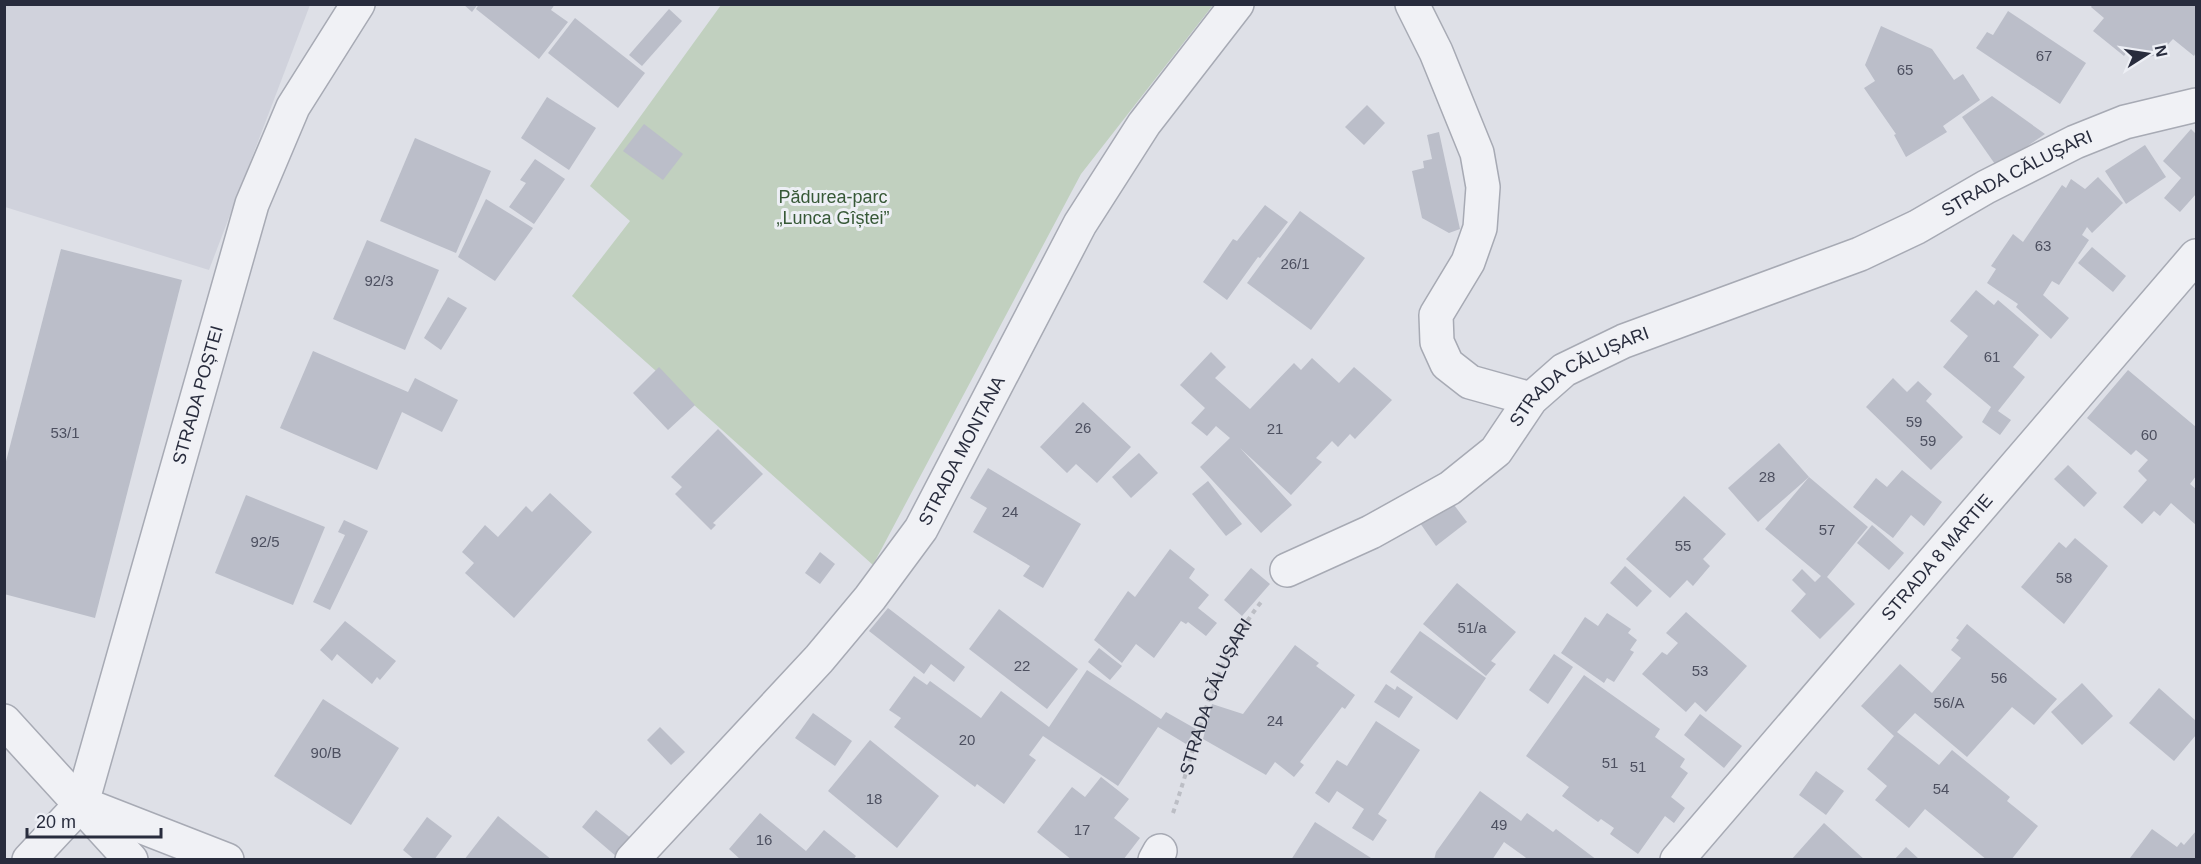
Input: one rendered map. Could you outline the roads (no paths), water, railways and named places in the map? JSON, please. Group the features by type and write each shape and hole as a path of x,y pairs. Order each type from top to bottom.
{"street":[{"name":"STRADA POȘTEI","path":"29,860 82,803 252,204 293,107 358,4"},
{"name":"STRADA MONTANA","path":"633,860 819,659 870,598 921,529 1080,224 1144,124 1237,4"},
{"path":"1412,4 1436,52 1477,153 1483,186 1480,228 1468,262 1450,288 1436,315 1437,342 1447,364 1470,382 1531,399"},
{"name":"STRADA CĂLUȘARI","path":"1287,570 1371,531 1450,488 1496,451 1531,399 1564,370 1624,341 1860,254 1917,227 1986,187 2074,142 2125,122 2196,105"},
{"name":"STRADA 8 MARTIE","path":"1677,860 2196,256"},
{"path":"4,722 82,803 131,860"},
{"path":"82,803 227,860"}],"park label":[{"name":"Pădurea-parc „Lunca Gîștei”","path":"833,207"}]}
